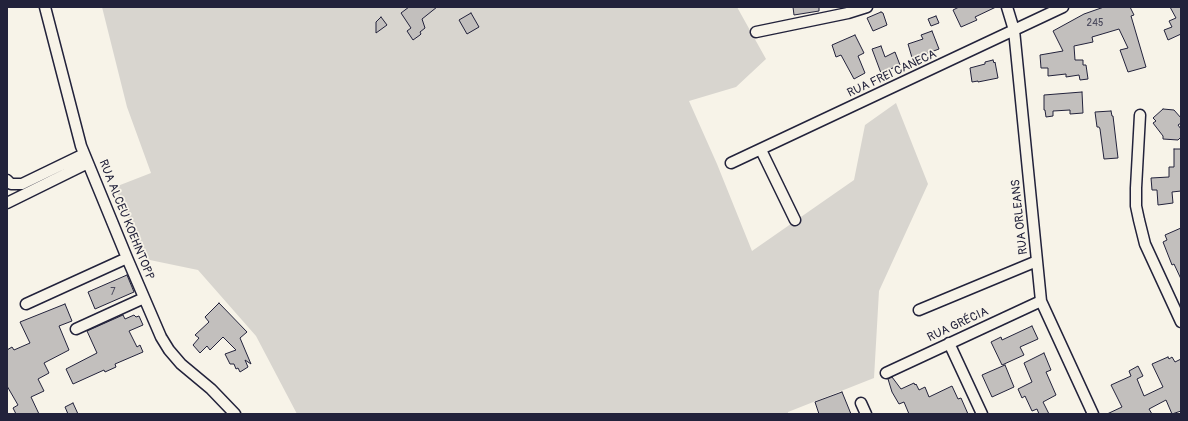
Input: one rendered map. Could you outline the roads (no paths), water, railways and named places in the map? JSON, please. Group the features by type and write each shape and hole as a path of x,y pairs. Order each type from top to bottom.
{"street":[{"name":"RUA ALCEU KOEHNTOPP","path":"45,7 81,146 161,337 169,350 181,364 211,389 235,414"},
{"path":"756,32 867,7"},
{"name":"RUA ORLEANS","path":"1007,7 1014,30 1041,301 1093,414"},
{"name":"RUA FREI CANECA","path":"732,163 1062,7"},
{"path":"1140,115 1136,206 1145,244 1181,322"},
{"path":"760,150 795,220"},
{"path":"7,180 11,184 22,184 86,158"},
{"path":"7,203 86,158"},
{"path":"26,304 127,258"},
{"path":"919,310 1037,261"},
{"path":"76,329 144,298"},
{"name":"RUA GRÉCIA","path":"886,373 1041,301"},
{"path":"949,343 982,414"},
{"path":"861,403 866,414"}]}
